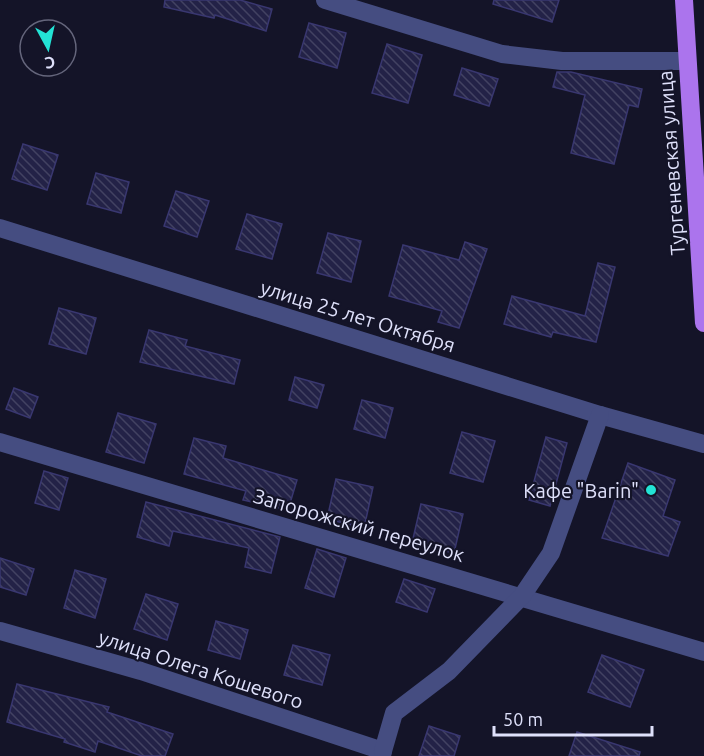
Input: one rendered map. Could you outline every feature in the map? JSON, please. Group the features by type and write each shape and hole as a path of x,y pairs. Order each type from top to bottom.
{"main road":[{"name":"Тургеневская улица","path":"684,0 704,323"}],"street":[{"path":"325,0 502,54 562,60 686,61"},
{"name":"улица 25 лет Октября","path":"0,228 600,415 704,444"},
{"path":"382,754 394,713 449,671 522,596 551,553 600,415"},
{"name":"Запорожский переулок","path":"0,442 704,652"},
{"name":"улица Олега Кошевого","path":"0,631 141,671 382,754"}],"building":[{"path":"165,0 240,0 272,9 266,31 215,15 214,18 164,7"},
{"path":"494,0 559,0 552,22 493,4"},
{"path":"309,23 346,33 337,68 299,57"},
{"path":"387,44 422,55 408,103 372,93"},
{"path":"462,68 498,79 489,106 454,95"},
{"path":"557,72 571,72 642,89 638,107 629,105 614,164 571,153 585,95 553,87"},
{"path":"23,144 58,155 47,190 12,179"},
{"path":"96,173 129,182 121,213 87,204"},
{"path":"176,191 209,201 197,237 164,226"},
{"path":"247,214 282,224 272,259 236,249"},
{"path":"328,233 361,241 351,282 317,273"},
{"path":"465,242 487,249 459,328 438,322 442,311 389,296 403,245 459,260"},
{"path":"598,263 615,267 596,342 553,332 551,337 504,324 512,296 585,316"},
{"path":"59,308 96,318 86,354 49,344"},
{"path":"149,330 187,340 185,346 240,360 234,384 140,362"},
{"path":"295,377 324,385 317,408 289,400"},
{"path":"14,388 38,397 30,418 6,409"},
{"path":"362,400 393,408 385,438 354,429"},
{"path":"118,413 156,424 144,463 106,452"},
{"path":"462,432 495,441 483,482 450,473"},
{"path":"546,437 567,443 550,506 529,500"},
{"path":"194,438 226,446 223,458 297,480 288,510 243,500 246,491 184,474"},
{"path":"628,463 675,480 663,516 680,522 668,556 602,538"},
{"path":"44,471 68,478 59,510 35,503"},
{"path":"336,479 373,487 364,528 327,519"},
{"path":"146,502 280,537 271,573 245,567 249,548 173,531 169,546 137,537"},
{"path":"421,504 463,514 454,553 412,543"},
{"path":"317,549 346,558 334,597 305,588"},
{"path":"0,558 34,569 26,595 0,587"},
{"path":"75,570 106,579 95,618 64,608"},
{"path":"404,579 435,589 427,612 396,602"},
{"path":"146,594 178,604 167,640 134,629"},
{"path":"216,621 248,630 240,659 208,650"},
{"path":"293,645 330,655 322,685 284,675"},
{"path":"602,655 644,670 630,707 588,692"},
{"path":"17,684 109,707 107,712 173,734 165,756 142,756 98,741 95,752 64,742 65,739 7,722"},
{"path":"429,726 460,736 454,756 419,756"},
{"path":"577,732 640,752 639,756 569,756"}],"place":[{"name":"Кафе \"Barin\"","path":"651,490"}]}
